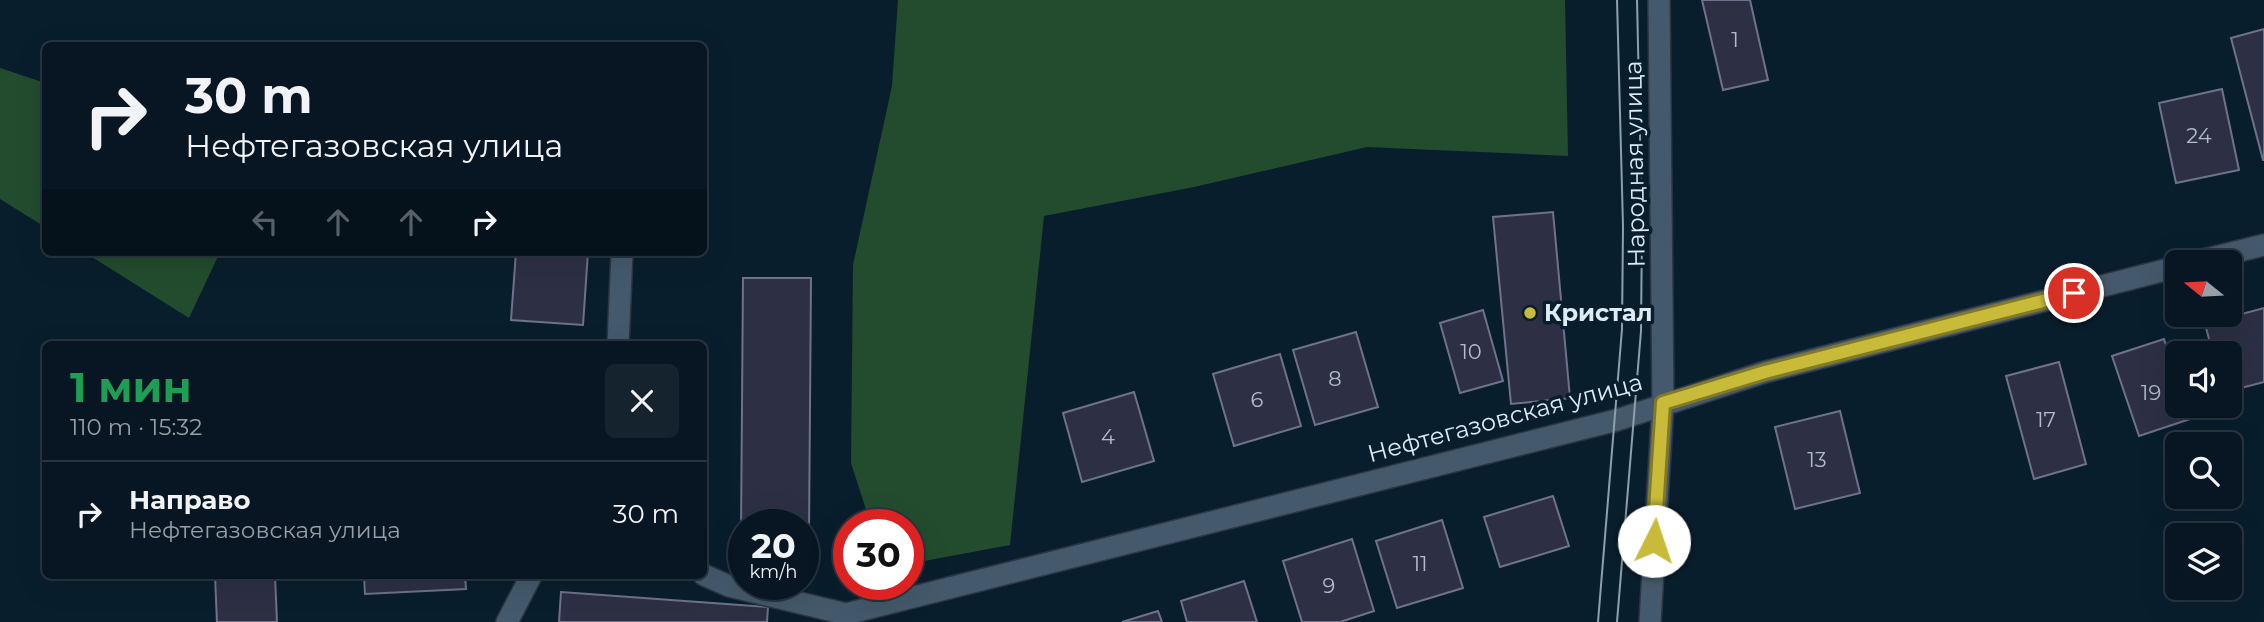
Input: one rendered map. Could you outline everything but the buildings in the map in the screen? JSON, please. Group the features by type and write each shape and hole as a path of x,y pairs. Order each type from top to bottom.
{"street":[{"name":"Народная улица","path":"1650,622 1663,403 1659,0"},
{"path":"2242,250 2264,245"},
{"path":"618,341 622,256"},
{"name":"Нефтегазовская улица","path":"845,618 1617,420 1765,372 2165,270"},
{"path":"707,576 729,586 845,618"},
{"path":"507,622 529,579"}],"green space":[{"path":"898,0 1565,0 1568,156 1367,147 1194,187 1044,216 1010,545 924,561 924,509 866,509 851,463 853,265 892,86"},
{"path":"0,68 42,82 42,225 0,199"},
{"path":"90,256 218,256 189,318"}],"tram line":[{"path":"1598,622 1622,329 1623,226 1617,0"},
{"path":"1617,622 1641,331 1642,225 1637,0"}],"place":[{"name":"Кристал","path":"1530,313"}],"route":[{"path":"1654,541 1663,403 1765,372 2074,293"}]}
